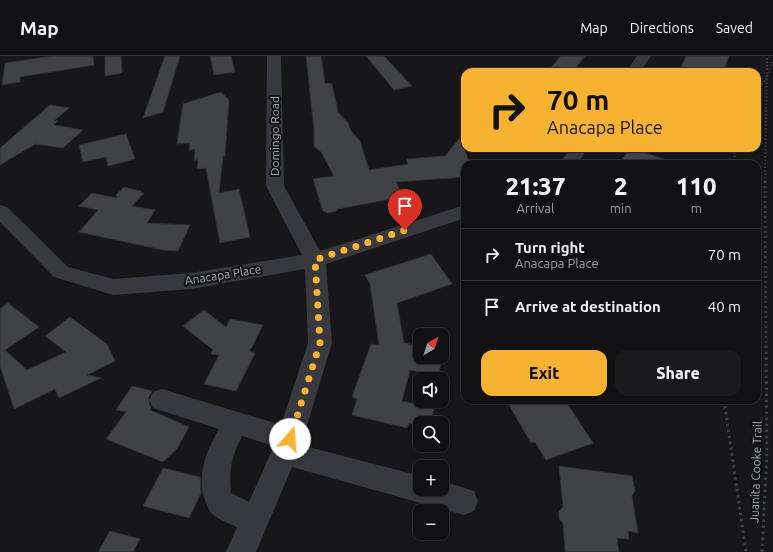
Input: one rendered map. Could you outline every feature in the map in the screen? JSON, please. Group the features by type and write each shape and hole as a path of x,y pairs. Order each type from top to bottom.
{"street":[{"name":"Domingo Road","path":"241,552 287,446 320,343 315,260 275,186 274,56"},
{"path":"636,68 644,56"},
{"name":"Anacapa Place","path":"0,211 61,272 113,287 191,281 315,260 461,212"},
{"path":"162,400 236,422 287,446 413,487"},
{"path":"236,422 219,454 215,476 217,494 221,503 233,510 256,518"},
{"path":"446,496 464,501"}],"path":[{"name":"Juanita Cooke Trail","path":"762,552 767,452 765,210 767,56"},
{"path":"761,85 767,78 773,61"},
{"path":"725,404 746,552"}],"building":[{"path":"52,56 93,56 94,65 20,77 20,82 2,85 5,63"},
{"path":"105,56 121,56 122,73 105,76"},
{"path":"165,56 180,56 163,112 143,118"},
{"path":"210,56 231,56 235,72 214,75"},
{"path":"306,56 321,56 325,83 332,84 338,112 348,123 351,131 360,141 369,170 408,164 406,159 445,156 461,137 461,152 465,152 468,160 461,160 461,177 396,182 400,191 393,192 396,198 338,209 328,213 323,211 313,179 334,176 321,152 314,146 314,130"},
{"path":"366,56 384,56 412,86 394,90"},
{"path":"561,56 585,56 576,68 550,68"},
{"path":"686,56 729,56 724,68 681,68"},
{"path":"221,92 229,100 225,156 223,156 219,193 239,189 250,237 220,243 206,168 197,169 198,160 194,160 195,149 189,150 190,143 177,144 183,104"},
{"path":"50,105 69,108 54,121 58,121 54,125 83,130 63,148 35,144 0,165 0,148"},
{"path":"126,134 135,159 108,166 106,157 83,162 79,145"},
{"path":"628,152 643,152 666,160 621,160"},
{"path":"124,187 144,193 132,206 155,210 147,223 190,225 178,251 163,250 79,232 98,210 79,206 92,193 117,198 116,195"},
{"path":"431,254 452,284 397,303 404,343 413,345 413,364 441,364 439,372 419,372 410,370 402,401 413,403 413,408 434,408 432,416 413,416 413,424 409,423 407,428 352,415 357,399 352,397 371,344 379,345 370,284 365,275"},
{"path":"8,303 39,327 5,350 27,370 66,352 45,336 70,317 107,344 115,361 87,375 101,378 59,398 55,389 14,409 0,366 0,309"},
{"path":"204,310 226,327 230,319 263,325 250,351 255,353 236,391 204,384 219,355 211,354 213,350 183,326"},
{"path":"132,386 152,391 148,399 151,408 150,410 189,427 177,449 163,462 106,439 126,412 116,410"},
{"path":"508,404 568,404 593,443 546,460 535,442 531,443"},
{"path":"559,466 632,476 635,491 632,496 638,533 628,531 629,539 617,538 619,552 565,552 563,523 559,519 559,511 563,507"},
{"path":"163,468 200,477 201,493 189,518 143,506"},
{"path":"110,531 140,539 133,552 98,552"}],"route":[{"path":"290,439 320,343 315,260 405,230"}]}
